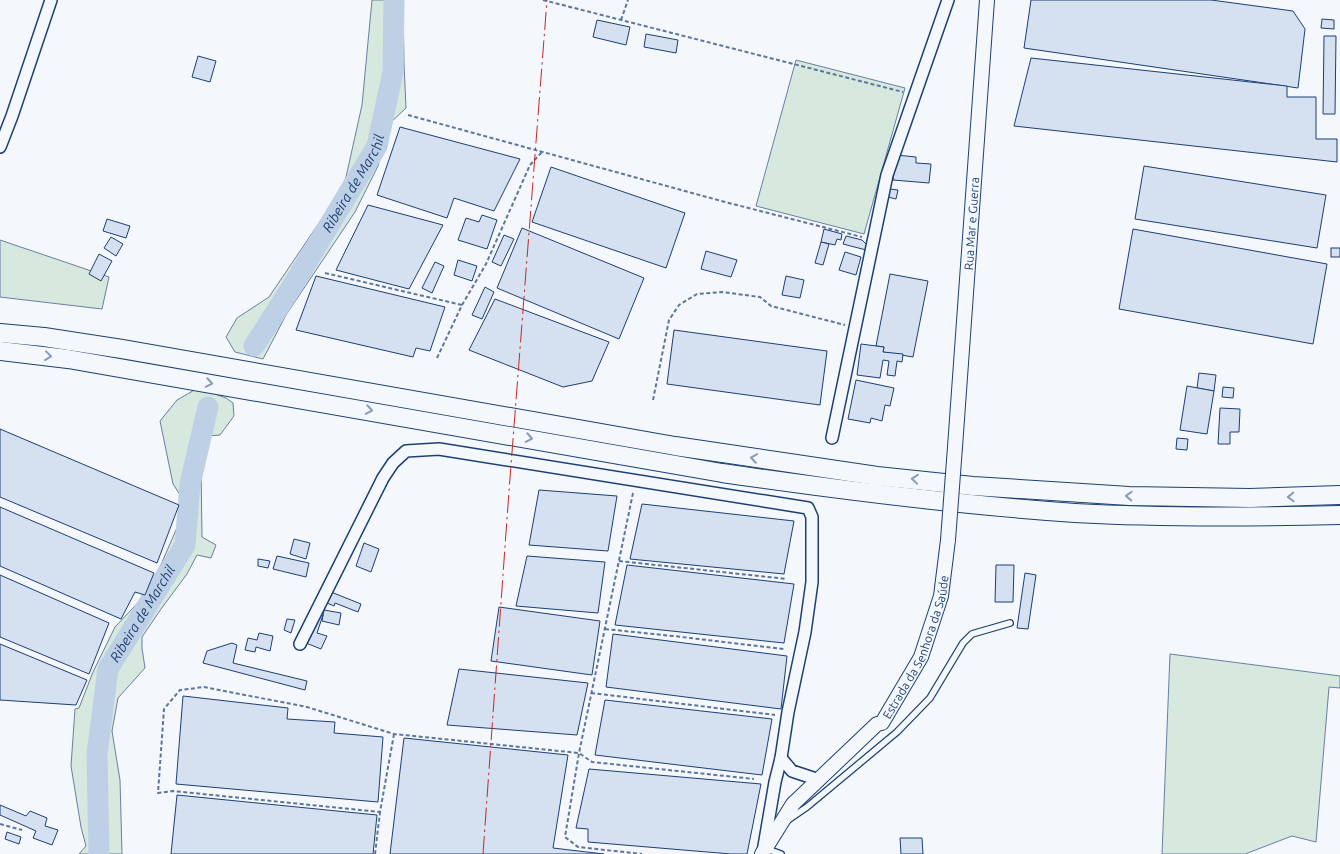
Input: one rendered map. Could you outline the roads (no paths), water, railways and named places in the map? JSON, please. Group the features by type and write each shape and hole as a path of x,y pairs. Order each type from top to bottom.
{"main road":[{"path":"0,333 44,336 675,446 878,476 973,486 1129,496 1250,498 1340,495"},
{"path":"0,351 68,358 713,471 817,487 921,499 1077,513 1255,517 1340,514"}],"street":[{"path":"0,147 51,0"},
{"path":"832,438 886,176 948,0"},
{"name":"Rua Mar e Guerra","path":"948,540 987,0"},
{"path":"300,644 383,478 393,463 406,451 439,449 808,508 812,517 812,582 805,632 788,712 763,852"},
{"name":"Estrada da Senhora da Saúde","path":"763,852 793,804 877,724 882,723 921,657 941,596 948,540"},
{"path":"781,758 792,771 819,780"}],"lane":[{"path":"780,825 807,807 897,732 930,698 963,643 972,634 1010,623"},
{"path":"763,852 781,854"}],"waterway":[{"name":"Ribeira de Marchil","path":"254,346 377,146 393,72 394,0"},
{"name":"Ribeira de Marchil","path":"99,854 97,754 108,669 185,545 190,484 208,407"}]}
